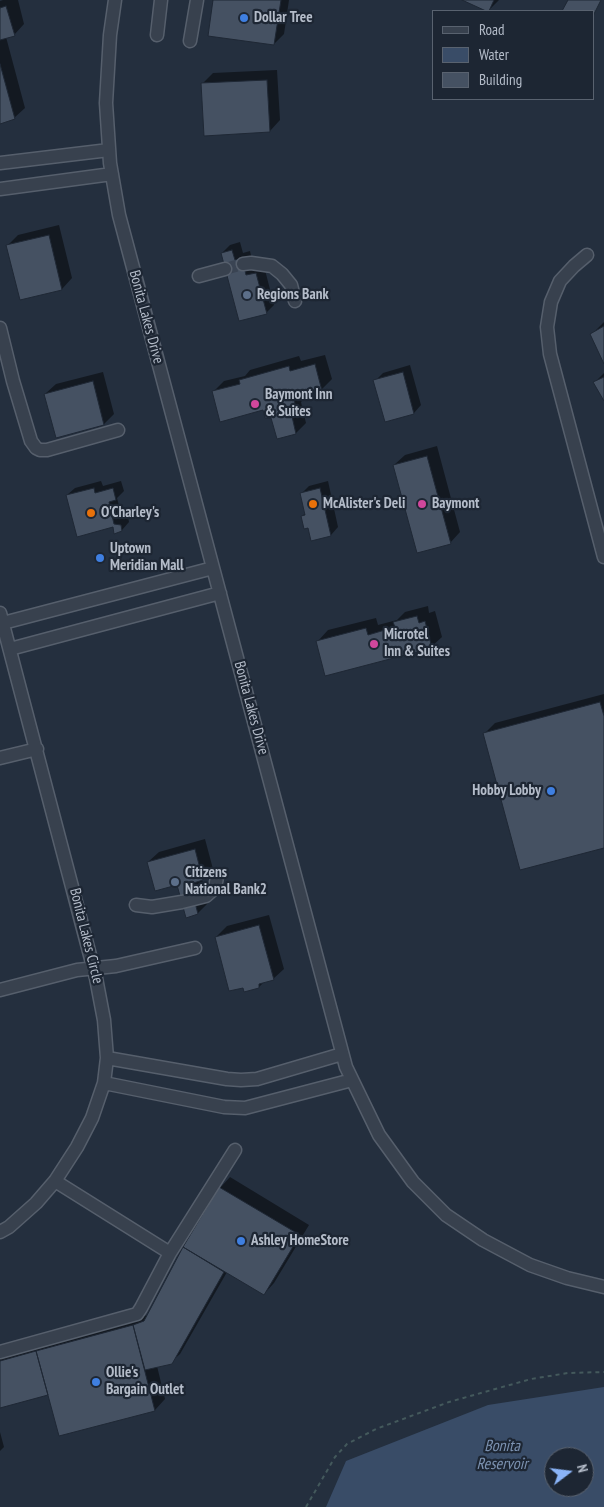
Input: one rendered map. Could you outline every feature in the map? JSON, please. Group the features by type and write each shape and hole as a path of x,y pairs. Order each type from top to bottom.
{"street":[{"name":"Bonita Lakes Drive","path":"115,0 110,35 106,103 109,150 121,224 342,1054 378,1136 413,1182 446,1214 483,1240 530,1265 567,1278 604,1287"},
{"path":"157,34 161,0"},
{"path":"190,41 197,0"},
{"path":"0,163 109,150"},
{"path":"0,189 112,174"},
{"path":"588,255 560,281 551,302 547,327 550,354 604,557"},
{"path":"243,264 272,266 291,285 295,301"},
{"path":"198,276 225,269"},
{"path":"0,328 13,382 31,441 36,448 48,450 118,430"},
{"path":"1,618 213,568"},
{"path":"10,649 220,592"},
{"name":"Bonita Lakes Circle","path":"0,1232 9,1227 36,1203 55,1181 77,1147 92,1118 104,1083 107,1058 104,1020 94,968 1,618"},
{"path":"0,758 36,748"},
{"path":"136,905 152,907 206,896 215,888 217,877"},
{"path":"0,990 77,970 116,966 194,948"},
{"path":"107,1058 241,1080 257,1079 342,1054"},
{"path":"104,1083 224,1108 245,1108 352,1080"},
{"path":"0,1352 137,1314 142,1308 170,1253 235,1150"},
{"path":"55,1181 170,1253"}],"path":[{"path":"306,1507 335,1457 347,1444 376,1428 449,1402 531,1379 568,1373 604,1372"}],"water":[{"name":"Bonita Reservoir","path":"604,1387 604,1507 326,1507 346,1461 488,1405"}],"building":[{"name":"Dollar Tree","path":"213,0 281,0 274,45 208,36"},
{"path":"462,0 494,0 489,10 484,10"},
{"path":"568,0 601,0 594,14 594,10 563,10"},
{"path":"6,6 15,36 0,40 0,8"},
{"path":"0,64 15,119 0,124"},
{"path":"267,80 270,132 204,136 201,83"},
{"path":"49,235 62,290 20,300 6,245"},
{"name":"Regions Bank","path":"232,250 235,260 242,258 246,275 256,273 267,314 239,321 221,253"},
{"path":"604,326 604,364 590,334"},
{"name":"Baymont Inn & Suites","path":"315,364 322,391 294,399 296,409 291,412 296,434 277,439 271,418 265,418 263,410 220,422 212,391 240,384 239,380 289,366 290,371"},
{"path":"403,372 414,414 385,422 373,380"},
{"path":"604,377 604,401 593,382"},
{"path":"93,381 104,425 56,438 44,394"},
{"name":"Baymont","path":"427,456 451,544 417,553 393,465"},
{"name":"O'Charley's","path":"94,488 95,493 113,488 116,500 109,502 114,524 121,525 122,531 114,534 113,527 77,537 66,495"},
{"name":"McAlister's Deli","path":"320,488 331,536 311,541 308,528 304,529 301,516 305,515 300,493"},
{"name":"Microtel Inn & Suites","path":"417,616 419,623 425,621 432,648 325,676 316,641 366,628 368,635 395,627 393,622"},
{"name":"Hobby Lobby","path":"600,702 604,716 604,848 520,870 483,733"},
{"name":"Citizens National Bank2","path":"195,849 203,880 190,884 198,914 186,918 177,885 155,891 147,862"},
{"path":"259,925 274,980 259,984 259,988 244,992 243,988 229,991 215,937"},
{"name":"Ashley HomeStore","path":"219,1187 300,1235 264,1295 183,1247"},
{"path":"183,1247 224,1272 172,1364 145,1370 133,1325 144,1321"},
{"name":"Ollie's Bargain Outlet","path":"133,1325 155,1411 59,1436 36,1351"},
{"path":"36,1351 48,1395 0,1408 0,1361"}],"tunnel":[{"path":"225,269 243,264"}],"place":[{"name":"Dollar Tree","path":"244,18"},
{"name":"Regions Bank","path":"247,295"},
{"name":"Baymont Inn & Suites","path":"255,404"},
{"name":"McAlister's Deli","path":"313,504"},
{"name":"Baymont","path":"422,504"},
{"name":"O'Charley's","path":"91,513"},
{"name":"Uptown Meridian Mall","path":"100,558"},
{"name":"Microtel Inn & Suites","path":"374,644"},
{"name":"Hobby Lobby","path":"551,791"},
{"name":"Citizens National Bank2","path":"175,882"},
{"name":"Ashley HomeStore","path":"241,1241"},
{"name":"Ollie's Bargain Outlet","path":"96,1382"}]}
